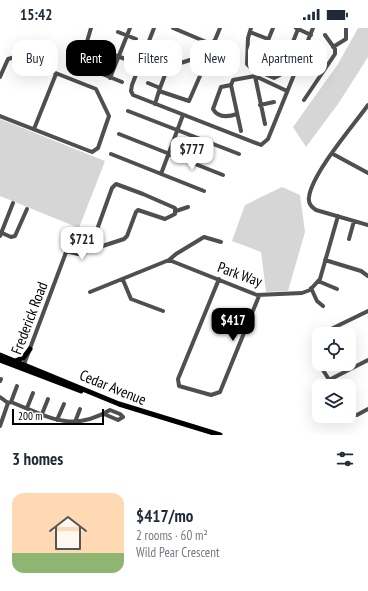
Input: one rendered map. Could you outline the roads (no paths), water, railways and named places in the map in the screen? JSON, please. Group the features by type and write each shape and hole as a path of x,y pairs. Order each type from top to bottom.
{"main road":[{"path":"15,361 23,358 30,349"},
{"name":"Cedar Avenue","path":"0,355 15,361 23,367 154,418 212,435"},
{"name":"Cedar Avenue","path":"0,360 23,367 130,408 220,435"}],"street":[{"path":"91,28 81,64 85,68 122,82"},
{"path":"110,78 130,28"},
{"path":"154,28 131,91 134,96 262,145 268,139 313,28"},
{"path":"173,28 211,44 216,40 220,28"},
{"path":"249,40 250,30 268,39 273,28"},
{"path":"334,47 346,39 346,28"},
{"path":"293,40 297,29 311,35"},
{"path":"118,32 136,39"},
{"path":"304,100 334,56 334,47 325,35"},
{"path":"248,51 248,64"},
{"path":"116,55 124,58"},
{"path":"0,77 8,59 12,57"},
{"path":"148,83 188,102 191,100 203,69 202,65 190,60 182,62"},
{"path":"0,116 90,152 95,151 99,145 109,116 99,92 58,75"},
{"path":"34,129 55,76"},
{"path":"155,104 164,76"},
{"path":"236,114 225,117 215,112 213,109 220,88 255,76 287,91"},
{"path":"255,76 265,124"},
{"path":"269,76 273,78 278,76"},
{"path":"231,83 236,114 241,131"},
{"path":"260,105 274,102"},
{"path":"368,105 333,154 309,195 310,204 316,210 368,225"},
{"path":"128,111 239,154"},
{"path":"161,174 183,115"},
{"path":"119,134 222,175"},
{"path":"111,154 204,191"},
{"path":"333,154 368,173"},
{"path":"90,249 112,188 116,184 172,206 176,211"},
{"path":"13,203 0,234 12,237 17,235 27,209"},
{"path":"66,251 78,254 125,239 138,210 165,220 174,216 176,211 188,207"},
{"name":"Park Way","path":"169,260 259,296 305,292 318,281 338,216"},
{"path":"348,239 354,221"},
{"name":"Frederick Road","path":"23,367 74,231"},
{"path":"90,292 123,280 169,260 204,237 221,242"},
{"path":"325,260 361,271 368,276"},
{"path":"219,279 177,381 178,385 211,395 216,395 221,390 259,296"},
{"path":"123,280 131,299 163,312"},
{"path":"318,281 338,289"},
{"path":"311,288 317,301 323,306"},
{"path":"335,327 368,311"},
{"path":"331,379 368,360"},
{"path":"0,426 17,386"},
{"path":"27,408 33,393"},
{"path":"0,396 10,402 57,420 75,422 89,421 104,414"},
{"path":"42,414 48,399"},
{"path":"57,420 64,404"},
{"path":"75,422 80,409"},
{"path":"356,415 368,409"}]}
